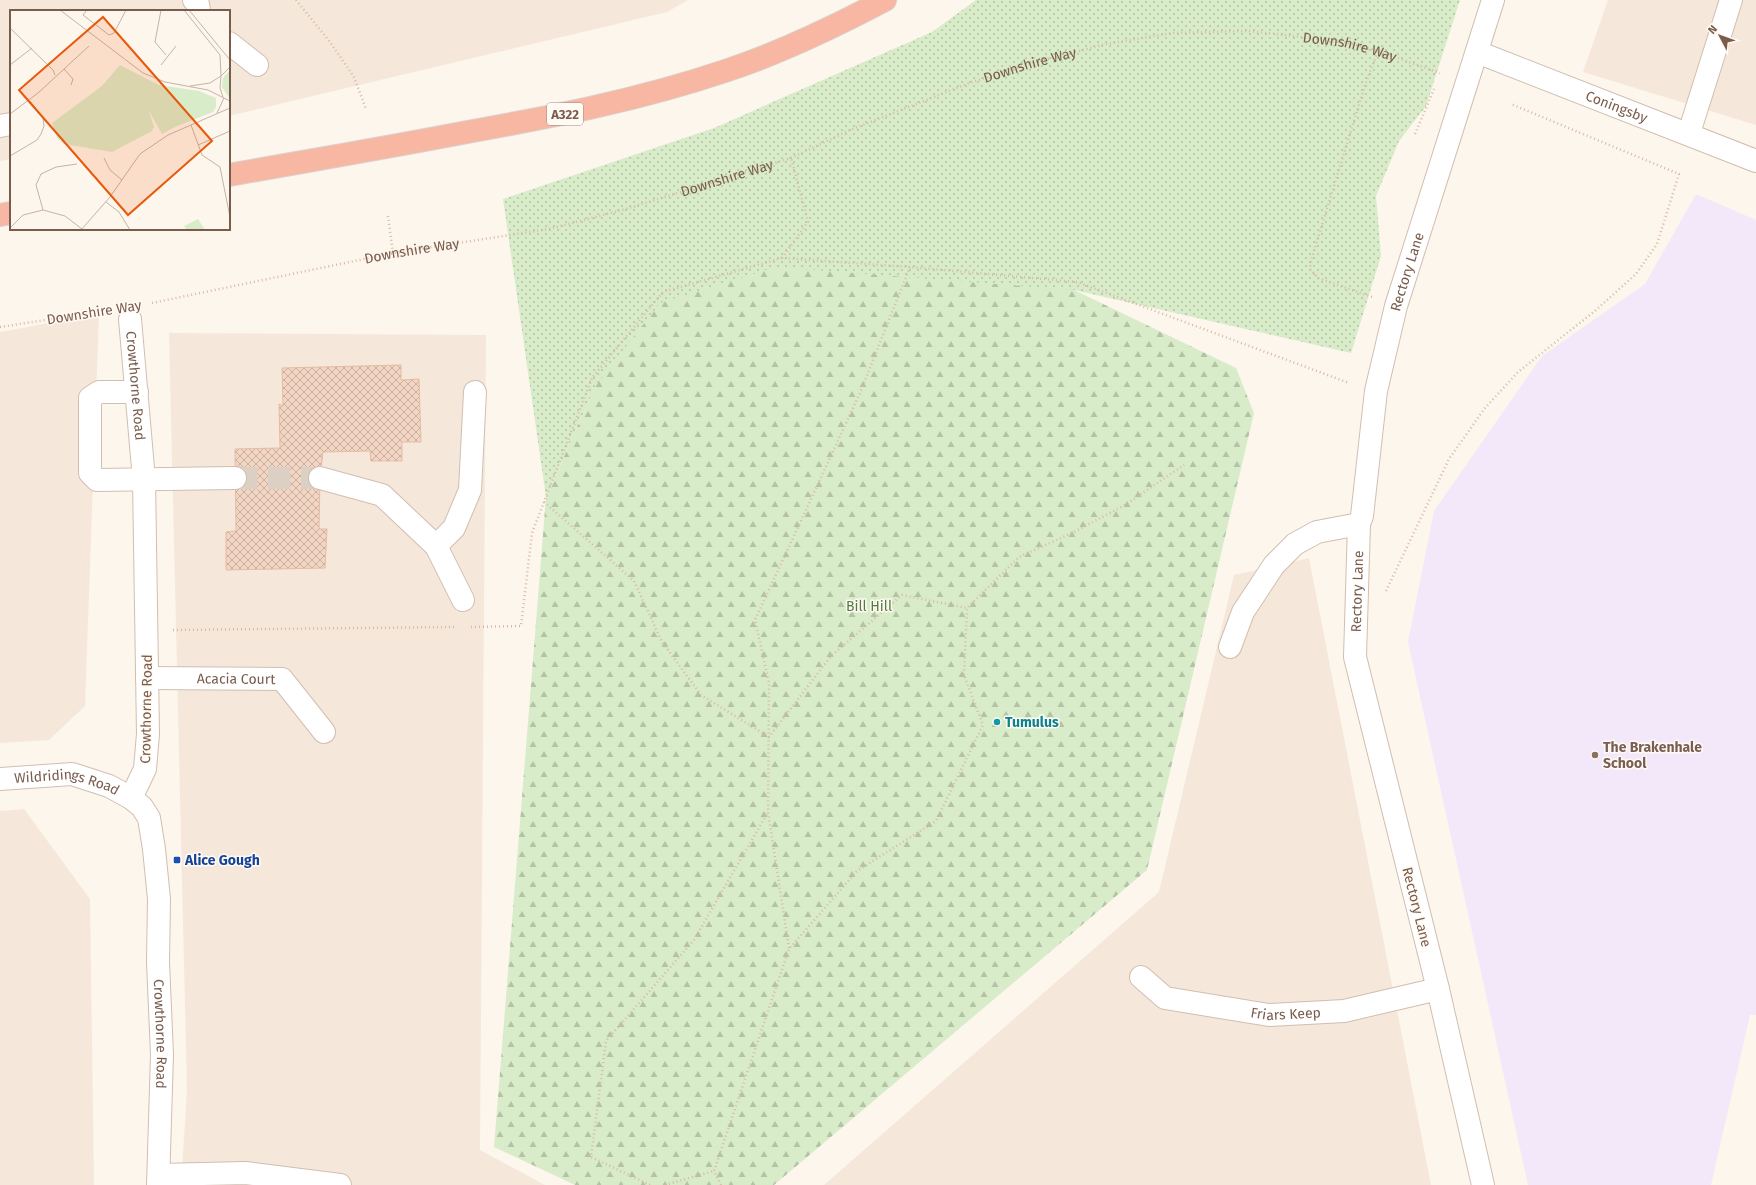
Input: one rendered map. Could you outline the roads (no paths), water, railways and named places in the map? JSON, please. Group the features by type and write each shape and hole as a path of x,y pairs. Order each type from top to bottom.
{"highway":[{"name":"A322","path":"230,174 576,112 643,96 726,71 783,49 855,16 885,0"},
{"path":"0,215 10,213"}],"street":[{"path":"194,0 198,4 199,10"},
{"name":"Rectory Lane","path":"1483,1185 1438,989 1355,657 1359,524 1362,516 1376,391 1396,306 1493,0"},
{"path":"1689,134 1731,0"},
{"path":"230,44 257,66"},
{"name":"Coningsby","path":"1477,52 1756,161"},
{"path":"0,126 10,124"},
{"name":"Crowthorne Road","path":"138,311 136,392 144,480 148,631 148,734 145,769 131,798 142,807 149,818 159,899 158,962 162,1055 158,1180"},
{"path":"136,392 99,392 90,398 90,473 97,480 235,478"},
{"path":"436,546 454,528 470,490 475,392"},
{"path":"320,478 382,495 436,546 463,600"},
{"path":"1230,647 1243,612 1274,565 1295,544 1317,532 1359,524"},
{"name":"Acacia Court","path":"148,678 282,679 324,732"},
{"name":"Wildridings Road","path":"0,778 72,774 109,786 131,798"},
{"name":"Friars Keep","path":"1141,977 1166,998 1269,1015 1344,1011 1438,989"},
{"path":"158,1180 246,1173 340,1185"}],"tunnel":[{"path":"235,478 320,478"}],"place":[{"name":"Tumulus","path":"997,722"},
{"name":"The Brakenhale School","path":"1595,755"},
{"name":"Alice Gough","path":"177,860"}],"park label":[{"name":"Bill Hill","path":"869,606"}]}
